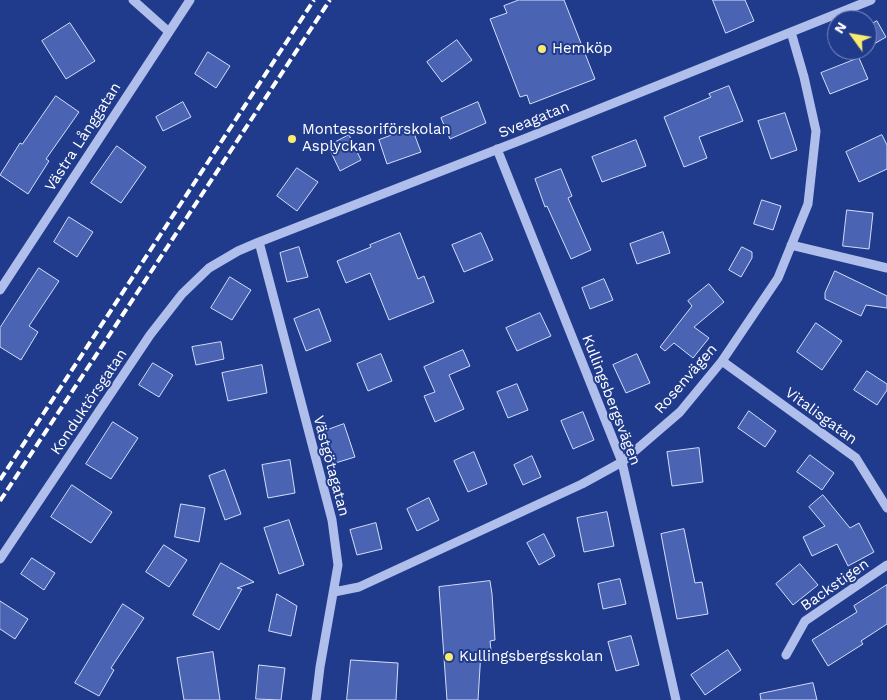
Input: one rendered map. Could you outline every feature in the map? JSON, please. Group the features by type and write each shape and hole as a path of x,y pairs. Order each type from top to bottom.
{"street":[{"path":"132,0 168,32"},
{"name":"Västra Långgatan","path":"0,290 190,0"},
{"name":"Sveagatan","path":"209,268 238,251 259,242 871,0"},
{"name":"Rosenvägen","path":"334,592 359,587 582,484 622,462 680,412 722,362 778,278 808,204 816,131 804,77 791,32"},
{"name":"Kullingsbergsvägen","path":"497,149 622,462 676,700"},
{"name":"Västgötagatan","path":"259,242 332,520 338,565 316,700"},
{"path":"791,245 887,268"},
{"name":"Konduktörsgatan","path":"0,559 150,335 182,294 209,268"},
{"name":"Vitalisgatan","path":"722,362 856,458 887,508"},
{"name":"Backstigen","path":"786,655 806,621 887,566"}],"building":[{"name":"Hemköp","path":"519,0 564,0 595,79 530,104 527,95 520,97 490,19 507,13 504,6"},
{"path":"713,0 745,0 754,21 726,33"},
{"path":"877,21 886,37 877,42"},
{"path":"70,23 95,61 66,79 42,41"},
{"path":"457,40 472,60 442,82 427,62"},
{"path":"208,52 230,66 216,88 195,74"},
{"path":"854,60 860,60 868,79 830,94 821,73"},
{"path":"729,86 743,121 699,137 707,158 684,167 664,117 711,97 709,94"},
{"path":"56,96 79,112 46,159 49,161 28,194 0,175 20,143 22,144"},
{"path":"183,102 191,117 163,131 156,117"},
{"path":"478,102 486,123 450,139 441,118"},
{"path":"785,113 797,150 771,159 758,121"},
{"path":"412,128 421,152 387,164 379,140"},
{"path":"349,135 361,160 340,171 328,146"},
{"path":"882,135 887,145 887,169 859,182 846,152"},
{"path":"636,140 646,166 602,182 592,157"},
{"path":"117,146 146,167 121,203 91,183"},
{"path":"297,168 318,182 297,211 277,196"},
{"path":"561,169 572,196 568,198 591,250 571,259 547,206 545,207 535,179"},
{"path":"762,200 781,206 773,230 754,224"},
{"path":"847,210 873,213 869,249 843,246"},
{"path":"69,217 93,232 77,257 54,242"},
{"path":"663,232 670,253 637,264 630,244"},
{"path":"400,233 418,279 424,276 434,302 389,320 370,273 346,283 337,261"},
{"path":"481,233 493,260 464,272 452,245"},
{"path":"299,247 308,277 287,282 280,253"},
{"path":"742,247 752,252 752,258 741,277 729,270"},
{"path":"39,268 59,281 29,326 38,332 21,360 0,347 0,328"},
{"path":"835,271 887,296 887,308 866,305 861,316 825,299 825,293"},
{"path":"230,277 251,290 232,320 211,308"},
{"path":"604,279 613,300 590,309 582,288"},
{"path":"709,284 724,302 694,327 709,338 693,358 674,343 665,351 660,347 692,306 688,301"},
{"path":"319,309 331,341 306,351 294,319"},
{"path":"540,313 551,336 517,351 506,328"},
{"path":"816,323 842,341 822,370 797,352"},
{"path":"221,342 224,359 196,365 192,347"},
{"path":"463,350 470,366 449,375 464,409 435,422 424,396 435,392 424,367"},
{"path":"381,354 392,381 368,391 357,364"},
{"path":"637,354 650,383 626,393 613,365"},
{"path":"153,363 173,375 159,397 139,385"},
{"path":"262,365 267,393 228,401 222,373"},
{"path":"867,371 887,384 887,390 877,405 854,390"},
{"path":"517,384 528,410 508,418 497,392"},
{"path":"749,411 776,431 765,447 738,428"},
{"path":"583,412 594,440 573,449 561,421"},
{"path":"113,422 138,438 111,479 86,464"},
{"path":"344,424 355,457 332,464 322,432"},
{"path":"699,448 703,482 672,486 667,452"},
{"path":"474,452 487,484 468,492 454,461"},
{"path":"810,455 834,473 822,490 797,472"},
{"path":"532,456 541,477 523,485 514,465"},
{"path":"290,460 295,493 268,498 262,465"},
{"path":"225,470 241,514 225,520 209,476"},
{"path":"72,485 112,512 91,543 51,517"},
{"path":"823,495 850,528 859,523 874,552 848,566 837,544 812,556 803,537 825,526 809,507"},
{"path":"429,498 439,520 417,531 407,509"},
{"path":"181,504 205,508 199,542 175,537"},
{"path":"607,512 614,546 584,552 577,518"},
{"path":"289,520 304,565 279,574 264,528"},
{"path":"376,523 382,549 357,555 350,530"},
{"path":"684,529 695,583 702,582 708,614 677,619 661,534"},
{"path":"544,534 555,556 539,565 527,543"},
{"path":"164,545 187,560 169,587 146,572"},
{"path":"32,558 55,573 44,590 21,574"},
{"path":"221,563 254,582 237,588 242,589 219,630 193,615"},
{"path":"800,564 818,585 793,605 776,584"},
{"path":"620,579 626,604 603,609 598,584"},
{"path":"490,581 495,640 490,641 491,650 481,651 478,700 447,700 439,587"},
{"path":"887,585 887,624 861,641 863,644 828,666 812,640 857,612 854,606"},
{"path":"277,594 297,606 291,636 269,631"},
{"path":"0,601 28,619 15,639 0,629"},
{"path":"123,604 144,618 111,668 114,670 99,696 75,683"},
{"path":"631,636 639,665 616,671 608,642"},
{"path":"728,650 741,670 705,695 691,675"},
{"path":"213,652 220,700 184,700 177,658"},
{"path":"351,660 398,663 396,700 347,700"},
{"path":"259,665 285,668 281,700 256,699"},
{"path":"813,683 817,700 761,700 760,694"}],"railway":[{"path":"0,480 314,0"},
{"path":"0,501 330,0"}],"place":[{"name":"Hemköp","path":"542,49"},
{"name":"Montessoriförskolan Asplyckan","path":"292,139"},
{"name":"Kullingsbergsskolan","path":"449,657"}]}
